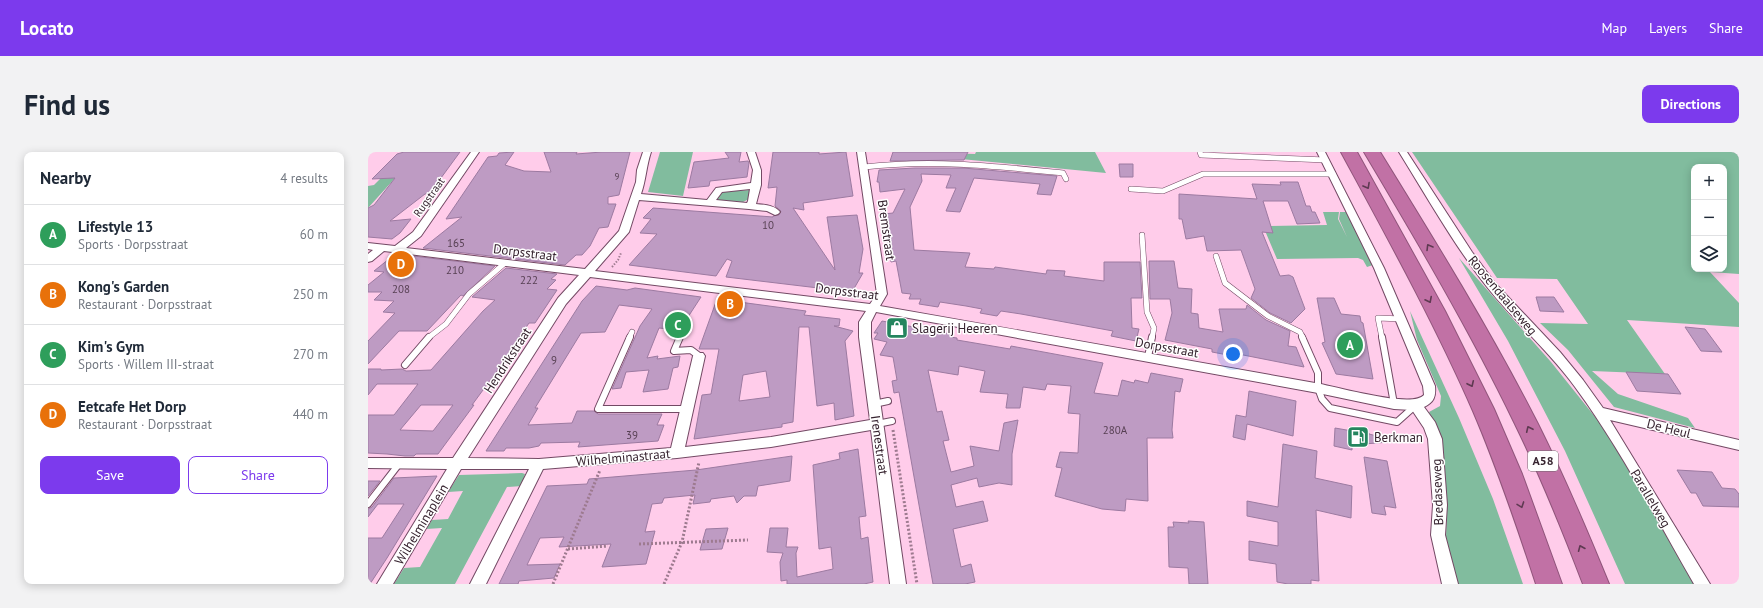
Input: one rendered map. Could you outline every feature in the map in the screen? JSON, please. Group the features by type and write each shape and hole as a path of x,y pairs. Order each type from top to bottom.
{"highway":[{"name":"A58","path":"1349,152 1455,349 1486,417 1514,487 1549,584"},
{"name":"A58","path":"1372,152 1432,251 1526,423 1559,495 1596,584"}],"street":[{"name":"Rugstraat","path":"397,250 417,234 475,152"},
{"name":"Hendrikstraat","path":"456,465 562,301 624,232 641,182 641,170 647,152"},
{"name":"Bremstraat","path":"861,152 882,294 873,308"},
{"name":"Roosendaalseweg","path":"1403,152 1468,254 1487,279 1561,361 1579,383 1599,412"},
{"path":"749,206 753,202 756,186 757,170 753,153"},
{"path":"1324,156 1403,319 1429,386 1430,395 1427,400 1416,405"},
{"path":"710,202 719,190 756,186"},
{"path":"636,198 710,202 770,209 775,212"},
{"name":"Dorpsstraat","path":"368,246 873,308 1318,388 1394,404 1416,405"},
{"path":"368,259 382,248"},
{"name":"Irenestraat","path":"873,308 865,322 865,337 898,584"},
{"path":"677,453 699,356"},
{"name":"Bredaseweg","path":"1416,405 1430,426 1435,439 1440,505 1438,535 1450,584"},
{"name":"De Heul","path":"1599,412 1739,445"},
{"name":"Parallelweg","path":"1599,412 1702,584"},
{"name":"Wilhelminastraat","path":"368,464 539,464 605,459 677,453 771,442 877,424"},
{"path":"478,584 539,464"},
{"name":"Wilhelminaplein","path":"385,584 456,465"}],"lane":[{"path":"1200,152 1201,155 1324,156"},
{"path":"864,167 920,162 980,164 1063,173 1066,179"},
{"path":"1131,189 1163,191 1203,174 1333,174"},
{"path":"1142,235 1147,312 1154,328 1148,357"},
{"path":"1216,256 1225,283 1268,316 1300,332 1318,372 1318,388 1322,399 1330,408 1397,422 1416,405"},
{"path":"405,364 427,339 446,324 469,294 505,263"},
{"path":"1394,404 1378,318 1403,319"},
{"path":"688,321 674,351 692,350 699,356"},
{"path":"632,332 598,409 687,409"},
{"path":"874,404 888,402"},
{"path":"877,424 892,421"},
{"path":"368,504 399,464"}],"path":[{"name":"Irenestraat","path":"892,421 917,584"},
{"path":"664,584 682,542 701,450"},
{"path":"553,584 605,459"},
{"path":"639,544 748,540"},
{"path":"568,549 608,546"}],"green space":[{"path":"660,152 693,152 683,196 648,192"},
{"path":"976,152 1095,152 1106,173 940,157 941,153 975,154"},
{"path":"1412,152 1739,152 1739,274 1710,272 1739,303 1739,327 1627,320 1665,374 1592,371 1618,394 1688,418 1695,428 1614,407 1568,350 1540,323 1588,324 1557,279 1497,278"},
{"path":"382,177 396,177 368,208 368,186 374,185"},
{"path":"750,190 749,199 743,202 716,200 722,192"},
{"path":"1323,212 1339,212 1338,219 1347,237 1339,219 1340,212 1346,212 1373,265 1367,267 1363,260 1358,258 1277,259 1263,226 1327,225"},
{"path":"1459,258 1551,362 1612,438 1647,503 1695,584 1625,584 1565,451 1508,341"},
{"path":"1410,311 1459,418 1493,499 1523,584 1457,584 1446,537 1447,507 1440,438 1429,412 1440,406 1441,396 1417,340"},
{"path":"525,474 522,486 507,487 455,584 394,584 404,568 420,567 442,528 426,529 432,520 448,519 463,491 448,492 459,475"}],"building":[{"path":"404,152 460,152 430,193 425,194 390,221 411,219 400,233 392,239 368,237 368,208 374,205 395,178 372,179 397,154"},
{"path":"514,152 505,165 524,171 551,172 544,152 577,152 576,154 630,152 619,195 608,197 608,204 616,204 608,227 599,228 590,246 582,255 576,255 565,265 423,248 462,217 446,219 488,157 497,156 499,153"},
{"path":"725,152 741,152 739,162 748,161 749,163 747,177 710,181 709,186 688,188 694,162 729,158"},
{"path":"773,152 819,152 819,154 846,152 853,196 803,203 804,210 793,208 835,270 827,217 857,215 863,249 859,273 863,273 852,292 726,277 732,261 727,259 716,276 629,265 657,234 640,233 651,219 643,218 653,208 773,217 779,215 781,211 775,206 777,187 768,188"},
{"path":"893,152 968,152 964,160 890,161"},
{"path":"1119,164 1133,164 1133,177 1120,177"},
{"path":"963,168 1057,176 1051,195 1037,194 1040,184 974,178 960,212 946,211 956,188 946,188 951,175 921,174 922,181 910,207 914,250 970,253 965,267 994,269 995,267 1046,274 1047,270 1065,271 1064,276 1104,281 1104,262 1140,262 1142,298 1131,298 1132,328 1139,329 1136,341 1111,336 1113,331 1001,311 997,316 980,313 982,309 940,302 938,307 919,304 921,299 909,299 911,294 902,293 896,261 891,262 884,214 893,213 905,189 880,192 879,182 877,182 879,170"},
{"path":"1280,182 1298,182 1306,206 1310,206 1312,212 1315,212 1320,223 1297,224 1288,201 1263,201 1273,233 1262,232 1280,276 1289,275 1293,277 1305,309 1291,323 1270,313 1251,298 1255,289 1241,250 1207,251 1204,236 1186,239 1182,219 1179,219 1179,194 1257,199 1252,184 1281,185"},
{"path":"413,256 495,266 463,296 461,295 427,331 399,331 368,364 368,341 395,313 383,312 394,301 374,300 382,292 368,292 368,285 384,272 374,271 389,259 407,261"},
{"path":"1149,261 1174,261 1178,288 1192,289 1191,313 1198,314 1199,328 1223,332 1219,309 1246,309 1247,305 1266,320 1290,331 1288,346 1296,347 1304,367 1233,353 1233,356 1212,352 1212,349 1165,340 1172,313 1170,299 1150,299"},
{"path":"506,268 557,274 551,279 556,280 547,289 557,290 535,323 529,323 514,345 516,345 438,454 416,454 414,456 405,456 368,453 368,415 394,415 418,384 377,384 368,395 368,369 402,369 406,371 431,370 483,311 495,300 472,297","holes":["421,405 453,405 433,431 400,430"]},
{"path":"596,286 627,290 635,288 701,297 679,330 659,328 647,358 658,356 657,359 680,356 678,367 673,368 668,389 643,392 649,370 626,372 621,388 612,389 640,326 652,309 619,305 605,332 581,333 535,408 538,408 528,425 572,423 577,411 594,411 598,414 662,414 657,425 664,425 658,441 578,447 580,442 541,443 539,446 529,448 506,448 504,451 486,451 582,301"},
{"path":"1536,297 1554,297 1564,312 1540,311"},
{"path":"1317,298 1334,298 1341,314 1360,316 1361,322 1363,323 1373,379 1336,374 1322,343 1325,342"},
{"path":"717,299 806,311 804,315 840,319 839,326 834,326 853,331 845,341 854,416 835,420 834,403 817,406 809,327 799,327 793,422 782,424 782,427 694,439 702,395 711,394 719,349 699,349","holes":["766,371 770,397 739,401 743,375"]},
{"path":"882,321 951,334 950,337 957,338 957,340 1010,349 1011,346 1103,363 1094,393 1118,396 1122,380 1134,383 1135,380 1148,383 1151,373 1183,379 1180,392 1175,391 1172,430 1173,438 1147,438 1148,501 1126,499 1125,511 1102,509 1055,496 1062,468 1056,467 1060,452 1078,453 1080,414 1068,413 1071,386 1047,384 1045,390 1023,387 1020,408 1006,408 1008,394 980,392 985,371 959,366 958,375 928,370 937,412 942,411 949,440 943,441 951,472 974,466 970,446 999,451 1004,423 1018,420 1012,454 1012,485 999,483 979,487 977,478 951,485 956,507 983,501 988,521 953,529 961,567 971,564 975,582 965,584 933,584 899,392 894,393 892,381 897,380 893,357 880,355 887,342 874,339 878,333 874,333"},
{"path":"1685,327 1705,329 1722,352 1701,351"},
{"path":"1626,372 1668,374 1681,394 1637,391"},
{"path":"1249,391 1296,401 1293,436 1247,424 1245,440 1233,437 1236,415 1246,417"},
{"path":"1335,428 1358,432 1358,429 1368,431 1369,434 1389,439 1389,442 1352,445 1352,450 1334,446"},
{"path":"1283,444 1317,451 1315,478 1352,486 1351,518 1316,510 1319,581 1311,580 1311,584 1288,584 1277,582 1276,564 1249,560 1249,541 1278,546 1278,522 1247,516 1247,501 1278,507"},
{"path":"858,449 866,516 859,517 861,539 868,537 873,582 864,584 787,584 787,580 781,581 780,562 783,553 767,552 770,528 788,528 786,547 798,547 796,553 797,577 833,569 831,547 819,549 813,465 840,459 839,453"},
{"path":"792,456 790,481 758,486 756,496 744,496 737,503 734,496 711,499 710,502 693,504 695,495 664,498 662,503 652,504 645,532 655,531 646,564 602,567 611,544 559,547 564,537 540,538 527,565 560,564 554,578 519,581 518,584 499,584 547,486 587,484 589,479 696,470"},
{"path":"1364,457 1387,461 1396,508 1384,506 1386,515 1372,513"},
{"path":"1677,470 1712,472 1722,488 1735,489 1739,494 1739,507 1703,506 1696,493 1691,493"},
{"path":"437,476 387,558 370,584 368,584 368,538 382,538 404,504 378,504 368,517 368,509 372,507 394,478"},
{"path":"368,481 380,481 368,496"},
{"path":"1188,521 1204,522 1208,584 1189,584 1188,568 1169,567 1168,527 1174,527 1173,522 1189,523"},
{"path":"728,528 722,549 700,550 706,529"}],"place":[{"name":"Eetcafe Het Dorp","path":"401,264"},
{"name":"Kong's Garden","path":"730,304"},
{"name":"Kim's Gym","path":"678,325"},
{"name":"Slagerij Heeren","path":"897,328"},
{"name":"Lifestyle 13","path":"1350,345"},
{"name":"Berkman","path":"1358,437"}]}
